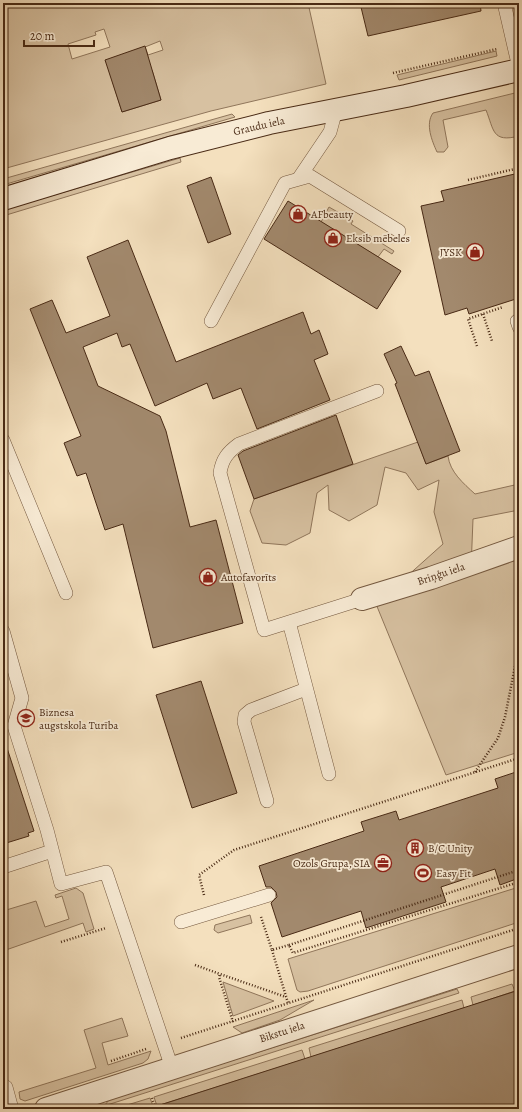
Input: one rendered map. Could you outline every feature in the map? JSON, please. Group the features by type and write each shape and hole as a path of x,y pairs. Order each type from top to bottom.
{"street":[{"name":"Graudu iela","path":"3,199 170,148 269,124 519,69"},
{"name":"Briņģu iela","path":"362,599 431,578 519,547"},
{"name":"Bikstu iela","path":"46,1109 77,1104 172,1068 519,956"}],"lane":[{"path":"504,3 519,69"},
{"path":"299,178 330,132 336,110"},
{"path":"211,321 285,183 310,176 399,231"},
{"path":"519,320 517,321 519,326"},
{"path":"362,599 264,630 220,473 221,463 228,452 239,444 377,391"},
{"path":"3,440 66,593"},
{"path":"289,622 329,774"},
{"path":"3,631 22,698 14,726 61,884 106,872 172,1068"},
{"path":"266,801 244,722 245,715 251,710 306,689"},
{"path":"3,868 52,851"},
{"path":"181,922 269,895"},
{"path":"6,1087 12,1109"}],"path":[{"path":"468,180 519,168"},
{"path":"477,346 468,319 505,307"},
{"path":"483,314 492,341"},
{"path":"474,773 498,738 505,717 519,646"},
{"path":"208,913 199,875 234,850 519,758"},
{"path":"272,950 519,870"},
{"path":"289,945 293,953 519,882"},
{"path":"260,915 288,1003"},
{"path":"111,1061 519,928"},
{"path":"61,942 95,932"},
{"path":"195,964 286,997"},
{"path":"220,974 219,977 233,1022"},
{"path":"151,1095 156,1109"}],"shaded area":[{"path":"3,3 308,3 326,84 211,111 3,169","holes":["104,29 110,47 72,59 68,44 96,35 95,32","160,41 163,50 148,55 145,47","152,70 161,100 122,112 113,83"]},
{"path":"496,51 497,56 399,80 397,75"},
{"path":"519,92 519,136 504,138 495,133 486,110 443,120 448,147 444,152 437,152 431,138 429,127 433,113"},
{"path":"232,114 235,117 3,185 3,179"},
{"path":"180,158 181,162 3,216 3,210"},
{"path":"329,207 353,221 351,224 394,251 392,254 384,249 378,257 321,222"},
{"path":"418,442 426,464 448,456 454,472 475,494 519,484 519,510 473,519 471,569 519,552 519,752 446,775 376,604 443,544 434,512 439,480 418,490 406,473 385,467 377,505 349,521 329,510 328,485 317,493 310,533 286,545 262,543 250,511 254,499"},
{"path":"519,887 519,922 308,991 300,992 297,990 288,959"},
{"path":"76,888 83,893 94,929 86,932 83,923 3,951 3,911 36,901 45,927 69,919 62,896 56,898 55,895"},
{"path":"250,915 252,923 218,933 214,930 215,925"},
{"path":"223,982 274,1001 233,1016"},
{"path":"512,984 515,991 473,1005 471,997"},
{"path":"457,989 459,993 104,1106 109,1100 120,1096"},
{"path":"314,1000 280,1020 242,1033 233,1027"},
{"path":"462,1000 464,1008 311,1057 309,1048"},
{"path":"122,1018 128,1036 102,1043 108,1065 151,1051 148,1059 143,1063 25,1101 20,1099 19,1092 96,1068 84,1030"},
{"path":"302,1050 305,1059 157,1106 154,1097"},
{"path":"150,1098 153,1106 144,1109 114,1109"}],"building":[{"path":"360,3 480,3 481,11 368,36"},
{"path":"145,46 161,100 122,112 105,60"},
{"name":"JYSK","path":"519,173 519,298 469,314 467,308 445,315 421,206 444,201 441,191"},
{"path":"211,177 231,234 208,243 187,186"},
{"path":"288,201 401,271 377,309 264,239"},
{"path":"128,240 176,362 303,312 311,334 319,330 328,354 314,360 330,400 257,429 241,388 213,399 207,383 155,406 130,344 122,347 117,333 83,347 98,386 160,416 166,431 190,527 216,520 243,623 153,648 123,524 105,530 86,473 77,476 64,443 81,436 30,309 52,300 66,333 110,316 87,257"},
{"path":"401,346 415,376 429,371 460,451 426,464 395,384 397,383 384,354"},
{"path":"336,415 353,464 254,499 238,455 243,451"},
{"path":"201,681 237,793 192,808 156,695"},
{"path":"3,748 7,748 34,831 28,833 29,836 3,844"},
{"name":"B/C Unity","path":"519,771 519,878 500,885 495,869 441,887 446,902 366,928 361,911 282,937 271,903 277,897 276,892 271,887 266,887 259,866 364,831 361,822 396,811 399,820 498,788 495,779"},
{"path":"519,990 519,1109 161,1109 160,1105"}],"place":[{"name":"AFbeauty","path":"298,214"},
{"name":"Eksib mēbeles","path":"333,238"},
{"name":"JYSK","path":"475,252"},
{"name":"Autofavorīts","path":"208,577"},
{"name":"Biznesa augstskola Turība","path":"26,718"},
{"name":"B/C Unity","path":"415,848"},
{"name":"Ozols Grupa, SIA","path":"383,863"},
{"name":"Easy Fit","path":"423,873"}]}
